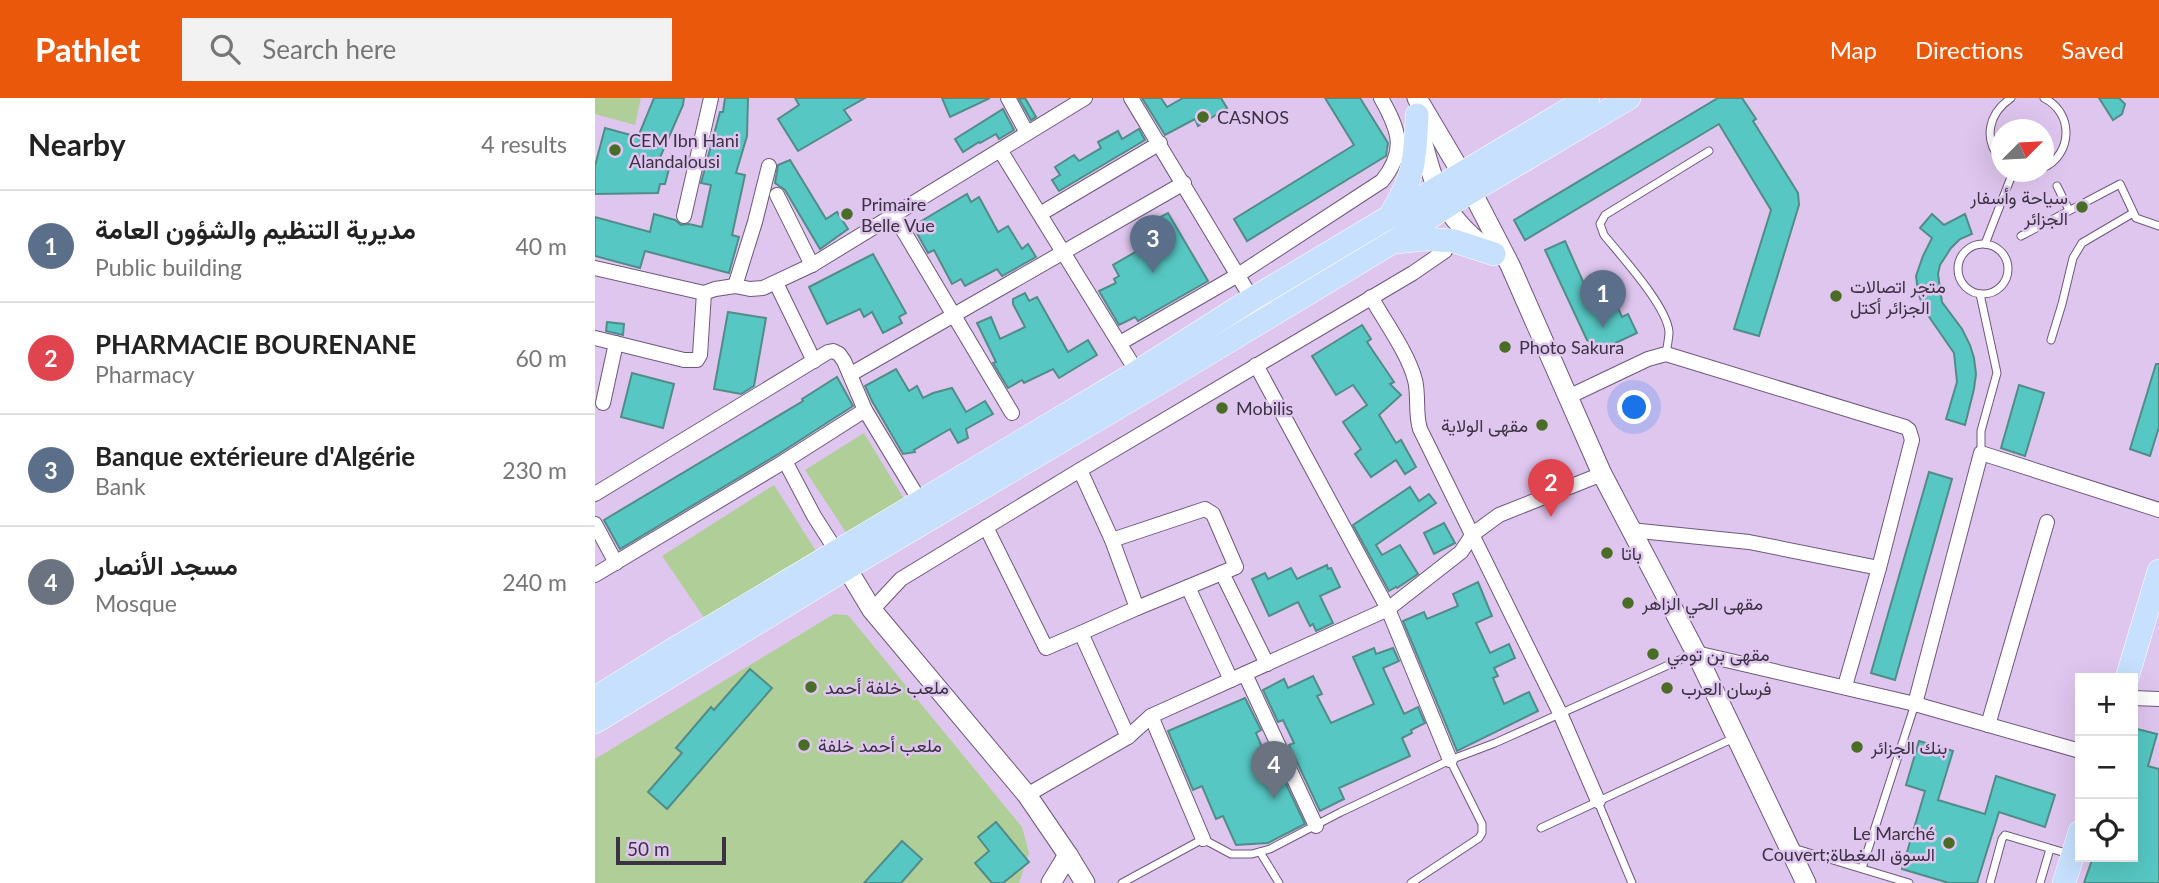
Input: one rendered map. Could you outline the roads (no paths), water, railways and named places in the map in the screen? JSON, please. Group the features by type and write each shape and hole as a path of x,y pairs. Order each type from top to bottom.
{"main road":[{"path":"1467,183 1588,98"},
{"path":"595,722 842,560 920,500 1137,372 1252,299 1389,218 1442,197 1629,98"},
{"path":"1389,218 1414,167 1417,104"},
{"path":"595,698 674,649 842,560 1393,242 1442,197"},
{"path":"1393,242 1425,239 1462,243 1502,260"},
{"path":"2128,673 2159,571"},
{"path":"2064,883 2075,848"}],"street":[{"path":"684,216 711,98"},
{"path":"1008,98 1027,133"},
{"path":"595,268 704,293 735,286 763,288 812,265 1085,98"},
{"path":"1131,98 1252,299"},
{"path":"1120,343 1238,275 1382,181 1392,168 1398,152 1398,134 1381,98"},
{"path":"1417,104 1467,183 1602,474 1696,653 1806,883"},
{"path":"1417,104 1431,174 1453,218 1466,234 1502,260"},
{"path":"1039,214 1160,143"},
{"path":"1000,150 1137,372"},
{"path":"735,286 769,166"},
{"path":"851,374 1184,183"},
{"path":"777,195 812,265"},
{"path":"894,215 1012,413"},
{"path":"872,610 901,579 1371,297 1445,251 1447,241"},
{"path":"776,283 814,361"},
{"path":"595,338 684,360 697,360 701,355 704,293"},
{"path":"1371,297 1411,368 1417,392 1420,429 1560,713 1598,801"},
{"path":"603,403 616,343"},
{"path":"595,494 833,351 839,354 851,374 865,410 920,500"},
{"path":"1568,397 1648,359 1665,354 1909,430 1912,440 1845,686"},
{"path":"1256,365 1388,609 1450,760"},
{"path":"596,571 615,563 865,410"},
{"path":"1915,704 1981,453 2159,510"},
{"path":"785,461 814,516 872,610 1027,795 1085,883"},
{"path":"1080,470 1112,540 1137,608"},
{"path":"1027,795 1128,737 1151,716 1388,609 1461,552 1473,534 1499,515 1602,474"},
{"path":"986,527 1046,648 1236,568 1213,514 1205,509 1112,540"},
{"path":"1988,725 2046,522"},
{"path":"595,524 615,563"},
{"path":"1630,530 1749,542 1879,568"},
{"path":"1221,573 1267,664"},
{"path":"1188,587 1231,680"},
{"path":"1081,633 1128,737"},
{"path":"1696,653 1845,686 2075,750"},
{"path":"1245,674 1316,826"},
{"path":"2138,698 2159,699"},
{"path":"1151,716 1203,839"},
{"path":"1051,883 1068,855"}],"lane":[{"path":"1992,119 2001,105 2011,98"},
{"path":"2044,98 2058,108 2067,131 2065,144 2054,160"},
{"path":"1991,124 1991,142"},
{"path":"1665,354 1669,332 1665,320 1655,300 1604,235 1600,224 1605,215 1709,150"},
{"path":"1985,244 2009,182"},
{"path":"2021,236 2120,184 2136,218 2159,226"},
{"path":"2057,186 2069,210"},
{"path":"2051,341 2073,258 2082,243 2133,213"},
{"path":"1985,244 1999,250 2007,263 2008,271 2006,279 1996,291 1980,294 1966,288 1958,275 1957,267 1963,252 1970,247 1985,244"},
{"path":"1980,294 1997,373 1981,431 1981,453"},
{"path":"1122,883 1203,839 1231,854 1260,852 1450,760 1495,743 1696,653"},
{"path":"1862,868 1915,704"},
{"path":"1541,828 1736,736"},
{"path":"1411,883 1479,838 1482,833 1482,824 1450,760"},
{"path":"1598,801 1632,883"},
{"path":"1990,883 2004,836 2073,855"},
{"path":"1789,847 1909,883"},
{"path":"2040,883 2050,849"},
{"path":"1260,852 1279,883"}],"place":[{"name":"CASNOS","path":"1203,117"},
{"name":"CEM Ibn Hani Alandalousi","path":"615,150"},
{"name":"سياحة وأسفار الجزائر","path":"2082,207"},
{"name":"Primaire Belle Vue","path":"847,214"},
{"name":"Banque extérieure d'Algérie","path":"1153,273"},
{"name":"متجر اتصالات الجزائر أكتل","path":"1836,296"},
{"name":"مديرية التنظيم والشؤون العامة","path":"1603,328"},
{"name":"Photo Sakura","path":"1505,347"},
{"name":"Mobilis","path":"1222,408"},
{"name":"مقهى الولاية","path":"1542,425"},
{"name":"PHARMACIE BOURENANE","path":"1551,517"},
{"name":"باتا","path":"1607,553"},
{"name":"مقهى الحي الزاهر","path":"1628,603"},
{"name":"مقهى بن تومي","path":"1653,654"},
{"name":"ملعب خلفة أحمد","path":"811,687"},
{"name":"فرسان العرب","path":"1667,688"},
{"name":"ملعب أحمد خلفة","path":"804,745"},
{"name":"بنك الجزائر","path":"1857,747"},
{"name":"مسجد الأنصار","path":"1274,799"},
{"name":"Le Marché Couvert;السوق المغطاة","path":"1949,843"}]}
